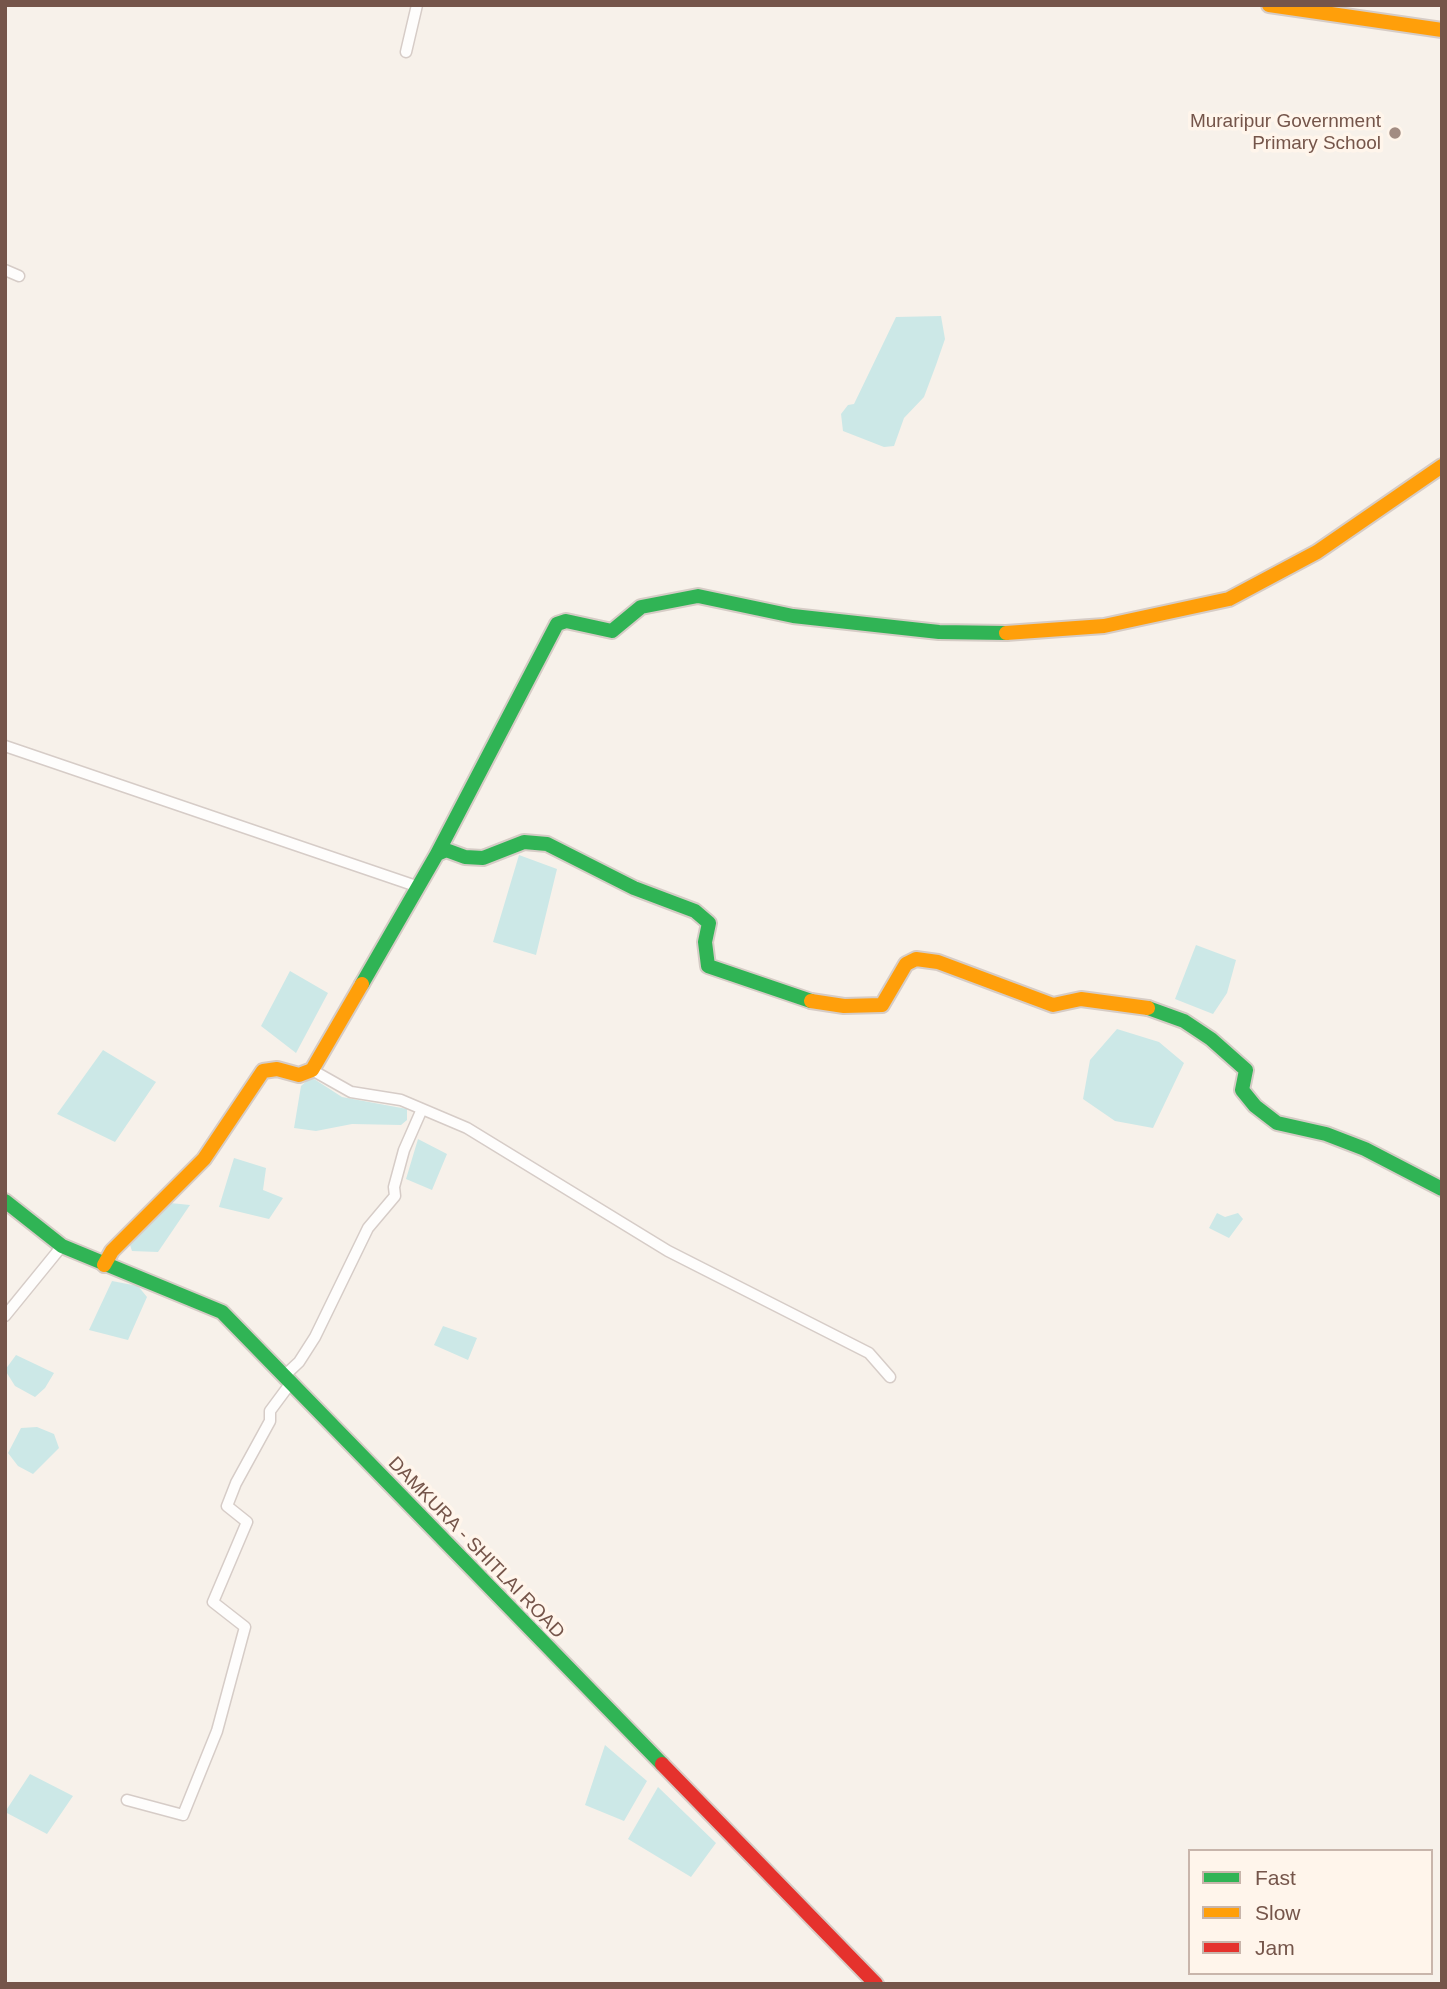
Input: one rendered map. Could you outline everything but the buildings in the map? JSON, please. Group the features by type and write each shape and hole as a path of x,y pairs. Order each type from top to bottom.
{"main road":[{"path":"1269,5 1442,30"},
{"path":"104,1265 112,1251 204,1159 263,1071 276,1069 299,1074 312,1070 416,886 437,854 557,624 566,621 612,631 641,607 698,596 793,616 939,632 1015,633 1104,626 1229,599 1317,552 1442,466"},
{"path":"437,854 446,850 465,857 483,858 524,842 547,844 634,888 695,911 709,923 705,942 708,967 811,1001 844,1006 882,1005 905,964 916,959 939,962 1054,1005 1081,999 1142,1006 1184,1021 1212,1039 1246,1070 1242,1090 1255,1106 1278,1123 1326,1134 1365,1149 1442,1189"},
{"name":"DAMKURA - SHITLAI ROAD","path":"5,1201 62,1246 222,1312 876,1984"}],"street":[{"path":"406,52 417,5"},
{"path":"5,270 19,276"},
{"path":"5,746 29,752 124,789 416,886"},
{"path":"312,1070 351,1092 401,1100 467,1128 701,1270 869,1353 890,1377"},
{"path":"127,1800 183,1815 217,1731 245,1627 213,1602 247,1522 228,1506 236,1483 270,1421 270,1411 304,1354 368,1227 395,1196 394,1187 404,1150 422,1109"},
{"path":"5,1316 62,1246"}],"water":[{"path":"941,316 945,339 936,365 924,397 904,418 894,446 884,447 843,431 841,414 848,405 854,404 896,317"},
{"path":"519,855 557,869 536,955 493,942"},
{"path":"1196,945 1236,960 1227,993 1213,1014 1175,999"},
{"path":"290,971 328,993 296,1053 261,1026"},
{"path":"1117,1029 1159,1042 1184,1063 1153,1128 1115,1121 1083,1099 1090,1060"},
{"path":"103,1050 156,1082 115,1142 57,1114"},
{"path":"311,1077 342,1097 407,1109 407,1120 401,1125 352,1124 316,1131 294,1128 301,1086"},
{"path":"418,1139 447,1154 432,1190 406,1179"},
{"path":"234,1158 266,1168 263,1190 283,1198 269,1219 219,1207"},
{"path":"170,1203 190,1205 158,1252 132,1251 129,1242"},
{"path":"1217,1213 1225,1217 1238,1213 1243,1219 1229,1238 1209,1228"},
{"path":"112,1281 138,1286 147,1297 128,1340 89,1330"},
{"path":"443,1326 477,1338 468,1360 434,1345"},
{"path":"16,1355 54,1373 45,1388 35,1397 15,1386 5,1370"},
{"path":"37,1427 54,1434 59,1448 33,1474 18,1466 8,1453 21,1428"},
{"path":"605,1745 647,1781 624,1821 585,1805"},
{"path":"30,1774 73,1796 47,1834 5,1812"},
{"path":"658,1787 716,1843 691,1877 628,1839"}],"traffic: fast":[{"path":"437,854 557,624 566,621 612,631 641,607 698,596 793,616 939,632 1006,633"},
{"path":"362,984 437,854 446,850 465,857 483,858 524,842 547,844 634,888 695,911 709,923 705,942 708,966 811,1001"},
{"path":"1148,1008 1184,1021 1211,1039 1246,1070 1242,1090 1255,1106 1277,1123 1326,1134 1365,1149 1442,1189"},
{"path":"5,1201 62,1246 222,1312 662,1764"}],"traffic: slow":[{"path":"1269,5 1442,30"},
{"path":"1006,633 1104,626 1229,599 1317,552 1442,466"},
{"path":"811,1001 844,1006 882,1005 906,964 916,959 938,962 1053,1005 1081,999 1148,1008"},
{"path":"104,1265 112,1251 204,1159 263,1071 277,1069 299,1075 312,1070 362,984"}],"traffic: jam":[{"path":"662,1764 876,1984"}],"place":[{"name":"Muraripur Government Primary School","path":"1395,133"}]}
